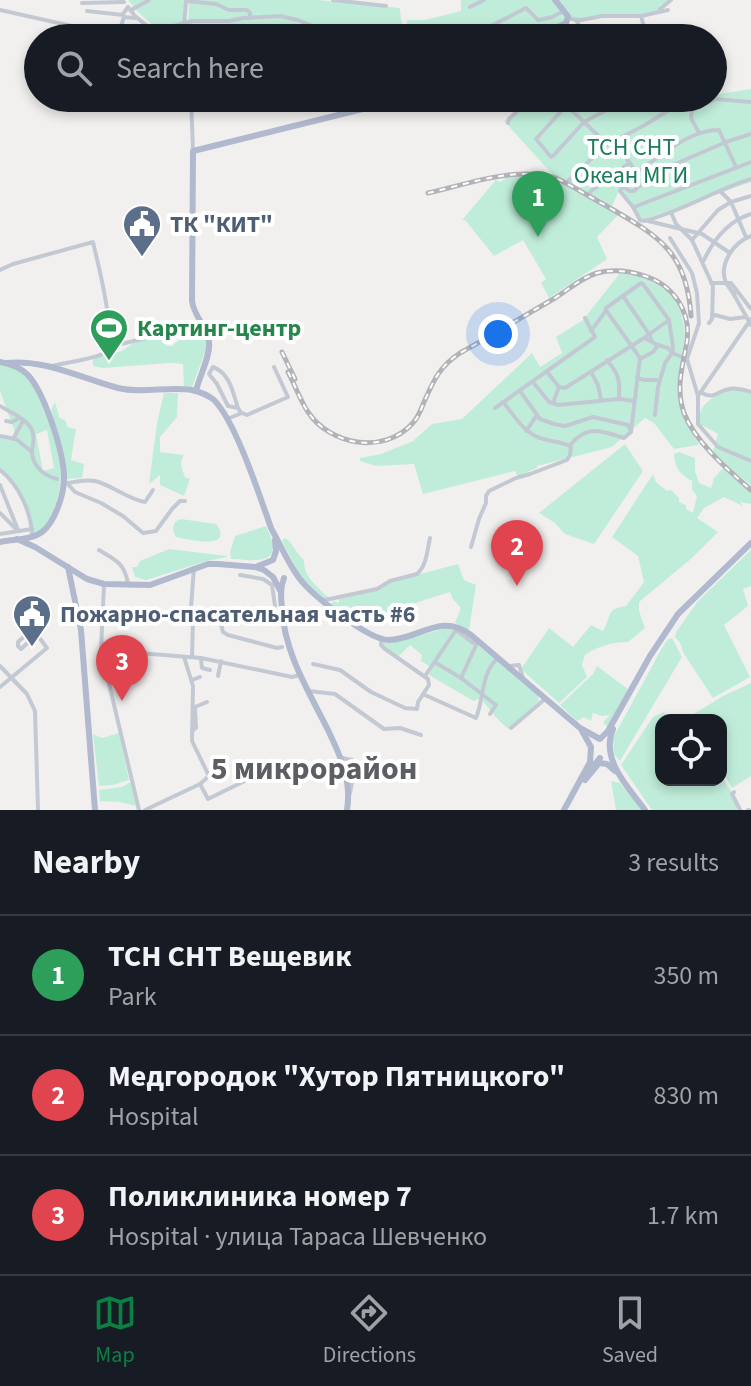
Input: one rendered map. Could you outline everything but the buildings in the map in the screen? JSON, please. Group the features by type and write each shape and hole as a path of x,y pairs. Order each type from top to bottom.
{"main road":[{"path":"555,0 566,16 559,24"},
{"path":"193,391 210,345 194,314 192,301 193,151 350,112"},
{"path":"3,362 52,366 124,389 193,391 207,395"},
{"path":"19,364 43,399 62,465 63,483 54,514 43,535 44,549 50,555"},
{"path":"198,381 227,419 271,529 300,580 353,623 382,639 397,639 451,625 466,631 579,727 600,739 609,748 617,771"},
{"path":"32,533 49,523 63,483"},
{"path":"0,542 46,528"},
{"path":"270,577 276,547 271,529"},
{"path":"32,533 35,547"},
{"path":"17,539 50,555 81,576 104,584 154,584 208,564 264,570 281,592"},
{"path":"582,780 607,754 614,725 650,656 678,614 751,546"},
{"path":"255,567 281,558 289,563"},
{"path":"289,563 289,573 281,592 285,634 301,675 344,762 349,799 347,810"},
{"path":"71,569 81,630 95,810"},
{"path":"72,583 81,576"},
{"path":"270,577 300,580"},
{"path":"579,727 598,736 614,725"},
{"path":"566,810 590,762 595,741 614,725"},
{"path":"614,725 611,749 617,771"},
{"path":"579,727 591,750 617,771 645,810"},
{"path":"579,727 589,752 582,780"},
{"path":"582,780 599,763 617,771"}],"street":[{"path":"131,11 149,0"},
{"path":"330,0 386,6"},
{"path":"470,7 484,0"},
{"path":"658,11 671,0"},
{"path":"250,18 247,10 229,10 216,4 186,1 186,24 286,17 305,24"},
{"path":"82,3 124,2"},
{"path":"122,24 128,7 145,24"},
{"path":"495,24 526,8 538,20 566,16 576,20 641,16 668,10"},
{"path":"0,10 63,24"},
{"path":"87,11 141,21"},
{"path":"641,16 643,24"},
{"path":"576,20 578,24"},
{"path":"727,100 751,102"},
{"path":"192,112 193,151"},
{"path":"508,123 516,112"},
{"path":"560,112 536,139 551,157 584,122 603,112"},
{"path":"574,112 607,144"},
{"path":"568,181 607,144 665,112"},
{"path":"692,112 691,118 699,133"},
{"path":"730,253 699,233 640,220 622,194 622,186 679,143 699,133 717,129 736,167"},
{"path":"622,186 634,191 659,168 666,168 751,134"},
{"path":"614,141 636,173"},
{"path":"633,207 751,162"},
{"path":"590,192 629,163"},
{"path":"647,221 751,179"},
{"path":"720,191 731,202 749,236 725,261 725,282 751,309"},
{"path":"692,240 718,210 751,196"},
{"path":"671,212 676,224 692,240 711,283 712,317 709,323"},
{"path":"703,263 722,232 738,218 751,214"},
{"path":"670,238 692,273 697,293 699,323 687,359 700,394"},
{"path":"0,270 93,242 109,321 108,347 102,354 52,366"},
{"path":"711,283 725,282"},
{"path":"591,331 606,310 643,284 669,320 673,347 660,380 655,415"},
{"path":"735,292 749,321"},
{"path":"623,296 655,344 653,352 640,359"},
{"path":"584,432 596,430 624,438 631,431 640,359 606,310"},
{"path":"712,317 749,321"},
{"path":"495,408 595,337 585,318"},
{"path":"547,372 559,387 565,388 669,320"},
{"path":"749,321 700,394 696,420 718,447 751,461"},
{"path":"108,347 155,336"},
{"path":"644,338 687,359"},
{"path":"607,360 618,374 619,399"},
{"path":"240,411 227,377 220,369 213,367 209,374 228,406 247,415 288,397 274,367"},
{"path":"591,372 601,400"},
{"path":"637,378 660,380"},
{"path":"533,382 543,396 558,405 619,399 634,401"},
{"path":"553,403 559,387"},
{"path":"700,394 710,396 731,388 750,391"},
{"path":"520,391 540,419 565,426 593,417 628,425 631,431"},
{"path":"503,402 526,431 571,446"},
{"path":"3,409 30,427 35,442 32,452"},
{"path":"227,419 240,411"},
{"path":"526,431 537,415"},
{"path":"471,547 489,491 567,460 571,446 584,432 587,418"},
{"path":"6,421 21,420"},
{"path":"13,439 21,420"},
{"path":"0,436 16,439 32,452 40,470 49,477 111,508 143,533 156,531 172,509 180,501 185,501"},
{"path":"0,470 16,487 31,521 32,533 18,530 0,534"},
{"path":"63,483 93,480 136,501 145,502 153,490"},
{"path":"0,485 2,498 18,530"},
{"path":"0,513 18,530"},
{"path":"322,600 377,589 390,581 417,574 426,560 430,538"},
{"path":"99,550 122,565 129,586"},
{"path":"192,657 194,568"},
{"path":"240,575 270,577 275,606 260,610"},
{"path":"104,584 101,650 142,810 200,784 209,776 192,741 193,686 184,657"},
{"path":"193,615 216,616 223,632 228,635 282,647"},
{"path":"425,676 456,630 473,643 478,641"},
{"path":"0,687 47,648 38,636 31,640"},
{"path":"313,664 340,670 371,692 417,709 429,682 425,676 385,649 381,645 382,639"},
{"path":"461,678 478,641"},
{"path":"101,650 221,661 300,679 305,683"},
{"path":"201,658 202,668 210,670"},
{"path":"425,695 476,718 491,664 498,658"},
{"path":"218,676 221,661"},
{"path":"436,663 496,705 490,714"},
{"path":"0,666 27,694 37,719 38,810"},
{"path":"292,677 301,675"},
{"path":"192,680 200,677"},
{"path":"309,691 335,694 384,729 400,728 421,735"},
{"path":"511,728 545,699"},
{"path":"192,731 196,728 195,707 207,702"},
{"path":"344,762 354,761 355,767 349,799"},
{"path":"344,762 351,770 355,767"},
{"path":"200,784 208,799 255,776"},
{"path":"734,792 732,794 744,810"}],"green space":[{"path":"128,0 184,0 184,22 151,24"},
{"path":"189,0 318,0 400,8 402,24 188,24"},
{"path":"461,0 555,0 568,19 559,24 407,24 407,20 425,20 461,11"},
{"path":"557,0 667,0 668,3 660,5 658,11 640,16 603,16 582,20 571,17"},
{"name":"ТСН СНТ Океан МГИ","path":"751,89 751,182 643,220 619,191 612,206 553,175 504,121 514,112 572,112 606,144 583,167 607,144 659,117 607,142 575,112 727,112 727,93"},
{"path":"511,173 542,174 619,214 597,237 607,259 549,298 541,283 546,279 523,240 494,256 462,220 495,181 493,179 501,182"},
{"path":"620,273 647,278 671,294 681,311 685,334 677,391 682,414 699,445 674,449 654,423 645,418 612,447 537,466 518,476 515,471 423,494 414,464 376,466 360,461 360,458 381,454 413,441 432,424 462,419 532,353 540,367 562,353 556,337 583,320"},
{"path":"197,325 208,344 192,387 184,386 183,364 93,366 93,358 122,351 136,341 164,334 166,346 172,346"},
{"path":"0,365 23,374 43,407 57,452 61,476 56,502 45,525 32,533 26,507 0,469 0,436 18,441 0,391","holes":["47,430 54,468 43,471 36,434"]},
{"path":"728,390 751,394 751,485 713,452 718,434 698,423 707,402"},
{"path":"164,393 178,393 177,417 160,437 160,452 184,455 182,468 185,477 190,479 184,496 160,485 160,475 149,484"},
{"path":"55,402 58,417 66,421 67,427 76,429 71,460 84,464 82,478 66,479 51,410"},
{"path":"625,444 643,471 594,544 565,534 539,513"},
{"path":"679,452 695,458 699,483 711,488 714,478 725,466 751,492 751,504 740,502 743,506 724,497 704,508 697,518 718,532 639,602 645,628 628,642 605,645 585,655 582,665 587,677 559,703 521,669 549,628 573,647 591,625 603,631 612,611 626,606 644,582 638,556 612,537 653,474 656,482 667,491 671,490 679,502 693,513 697,496 692,490 692,481 677,467 674,454"},
{"path":"181,519 216,524 220,537 206,541 176,537 173,526"},
{"path":"266,526 273,546 269,556 257,560 231,559 235,536"},
{"path":"285,538 304,560 309,577 329,598 324,599 301,577 282,541"},
{"path":"169,549 227,557 146,580 135,577 132,567"},
{"path":"751,550 751,586 743,589 748,606 724,625 750,677 713,698 684,654 675,637 676,632 698,601"},
{"path":"458,564 464,580 476,585 469,630 455,623 461,608 450,592 368,618 358,614 358,625 347,617 348,614 330,604 334,601 339,603 339,598 377,589 390,582"},
{"path":"446,628 461,631 538,696 539,701 509,729 480,698 474,701 429,675 432,668 421,661 422,655 410,645 399,656 383,644"},
{"path":"672,638 682,657 620,761 614,754 613,738 662,648"},
{"path":"597,666 629,690 607,727 603,722 610,715 593,713 591,721 584,717 577,721 560,705 593,674"},
{"path":"751,683 751,776 732,788 727,779 727,714 694,714"},
{"path":"653,717 655,786 727,785 741,807 735,810 652,810 621,765"},
{"path":"119,733 129,780 99,786 93,734 102,738"},
{"path":"611,781 620,783 642,810 616,810"},
{"path":"129,783 136,806 100,801 99,790"}],"railway":[{"path":"428,193 508,175 556,178 643,228 668,249 684,277 691,316"},
{"path":"288,372 308,412 329,432 357,442 387,440 414,422 438,374 460,353 591,275 615,271 639,274 664,286 683,310 687,341 680,394 689,424 713,455 751,490"},
{"path":"282,352 295,379"}],"place":[{"name":"ТСН СНТ Вещевик","path":"538,237"},
{"name":"ТК \"КИТ\"","path":"142,258"},
{"name":"Картинг-центр","path":"109,362"},
{"name":"Медгородок \"Хутор Пятницкого\"","path":"517,586"},
{"name":"Пожарно-спасательная часть #6","path":"32,648"},
{"name":"Поликлиника номер 7","path":"122,701"}],"district":[{"name":"5 микрорайон","path":"314,769"}]}
